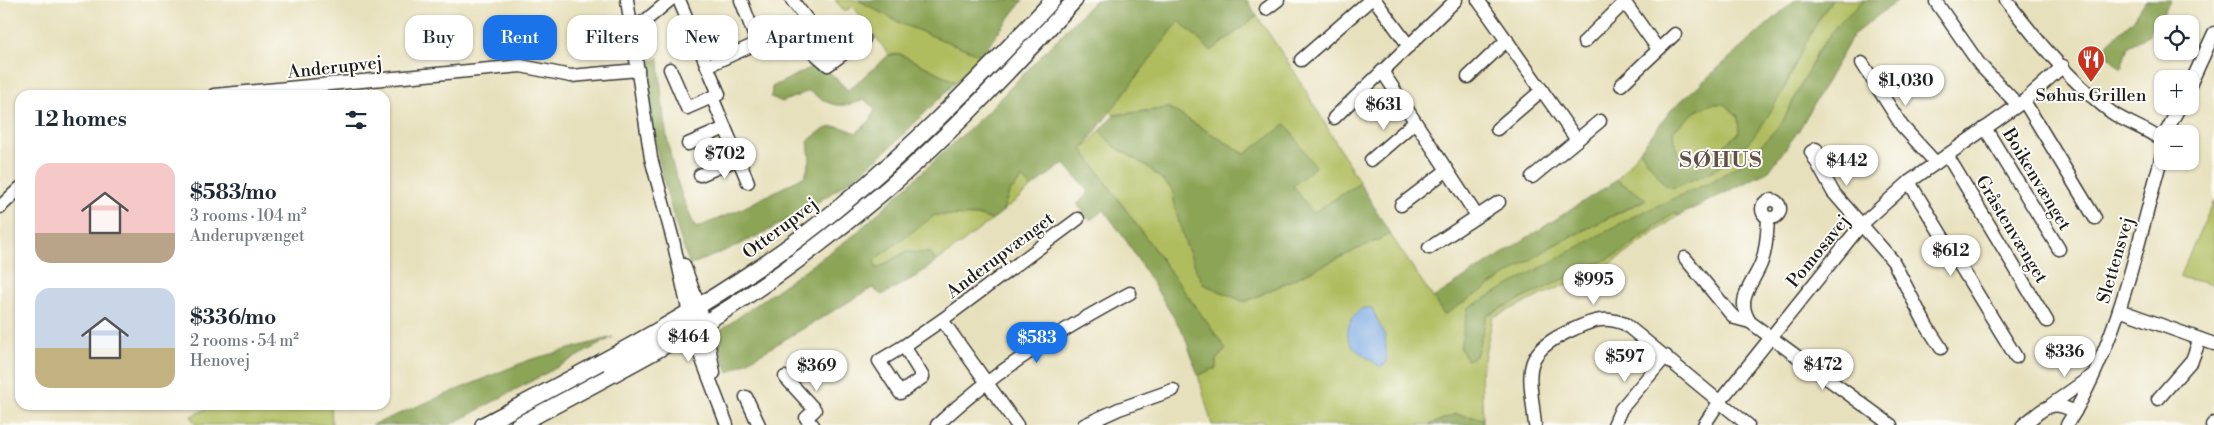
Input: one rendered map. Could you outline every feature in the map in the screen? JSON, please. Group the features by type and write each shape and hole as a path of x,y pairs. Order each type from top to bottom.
{"main road":[{"name":"Otterupvej","path":"483,425 605,360 696,317 859,191 910,146 957,102 1053,0"},
{"name":"Otterupvej","path":"518,425 578,393 696,317 813,248 869,204 968,113 1076,0"}],"street":[{"path":"628,0 630,15"},
{"path":"653,15 670,0"},
{"path":"670,68 687,108 719,94 679,0"},
{"path":"741,0 748,20"},
{"path":"792,0 804,15"},
{"path":"1266,9 1278,0"},
{"path":"1301,60 1370,0"},
{"path":"1375,0 1409,46"},
{"path":"1334,118 1456,0"},
{"path":"1478,0 1576,140"},
{"path":"2006,0 2093,98 2114,114 2154,134"},
{"path":"1584,42 1624,1 1658,49"},
{"path":"1936,2 1980,65 2021,103 2095,218"},
{"path":"2197,70 2214,33"},
{"path":"1621,86 1675,34"},
{"path":"1468,77 1507,40"},
{"path":"707,66 748,46"},
{"path":"637,60 651,158 673,240 715,377 713,386 727,425"},
{"path":"823,60 828,65 835,60"},
{"name":"Gråstenvænget","path":"1862,62 1902,126 1941,159 2047,322"},
{"name":"Anderupvej","path":"267,90 521,66 571,76 638,70"},
{"name":"Pomosavej","path":"1704,425 1720,400 1861,224 1909,182 2021,103 2063,66"},
{"path":"1382,70 1477,216"},
{"path":"1497,129 1542,90"},
{"path":"712,97 748,182"},
{"path":"1371,160 1415,122"},
{"path":"1532,177 1600,122"},
{"path":"688,144 726,128"},
{"name":"Boikenvænget","path":"1985,128 2059,249"},
{"path":"1816,149 1811,152 1823,177 1833,192 1893,261 1926,325 1941,348"},
{"path":"700,175 738,159"},
{"path":"1401,205 1447,170"},
{"name":"Slettensvej","path":"2068,425 2095,373 2119,310 2158,170"},
{"path":"1909,182 2016,356"},
{"path":"0,207 15,193"},
{"path":"1430,248 1499,202"},
{"name":"Anderupvænget","path":"904,346 1078,219"},
{"name":"Pomosavej","path":"1750,322 1743,309 1743,299 1762,262 1766,248 1768,219"},
{"path":"1685,258 1730,314 1735,318 1750,322 1771,336 1891,425"},
{"path":"937,425 1023,356 1130,293"},
{"path":"2119,310 2214,344"},
{"path":"1535,425 1530,373 1534,358 1540,348 1551,339 1594,320 1606,318 1625,324 1720,400 1748,425"},
{"name":"Anderupvænget","path":"942,320 1017,425"},
{"path":"2158,399 2192,360 2200,339"},
{"path":"1614,425 1621,409 1666,356"},
{"path":"2023,425 2095,373"},
{"path":"785,377 815,410 806,423"},
{"path":"1084,425 1119,409 1173,390"},
{"path":"746,397 759,425"},
{"path":"2050,406 2060,404 2075,412"}],"green space":[{"path":"835,0 858,0 902,24 981,55 956,82 900,54 889,55 872,32 872,15 860,15 853,6 845,12"},
{"path":"858,0 1023,0 981,55 902,24"},
{"path":"1095,0 1247,0 1257,16 1211,51 1179,21 1082,149 1226,349 1216,360 1216,368 1198,375 1184,334 1127,242 1104,210 1090,220 1077,204 1089,192 1064,163 1031,188 1022,178 1009,193 1002,212 992,220 981,216 935,215 874,260 877,269 905,252 931,253 936,262 915,277 882,295 872,288 728,373 715,334 854,235 984,115"},
{"path":"1795,0 1832,0 1807,40 1776,103 1749,141 1732,158 1718,167 1674,188 1665,185 1640,150 1672,109","holes":["1712,104 1724,104 1738,116 1739,133 1718,150 1703,157 1687,158 1678,155 1673,131 1696,111"]},
{"path":"1832,0 1864,0 1837,25 1818,51 1783,121 1750,158 1713,181 1468,308 1476,356 1486,315 1620,253 1675,212 1678,216 1609,265 1493,317 1481,373 1483,419 1455,414 1429,425 1265,425 1263,421 1249,425 1212,425 1198,375 1216,368 1216,360 1226,349 1082,149 1100,131 1114,146 1148,167 1172,189 1186,245 1203,284 1245,302 1390,234 1444,314 1554,245 1645,200 1617,180 1640,150 1665,185 1709,172 1783,92 1809,35"},
{"path":"1864,0 1898,0 1854,34 1799,130 1769,171 1678,216 1675,212 1620,253 1487,315 1476,356 1467,360 1460,348 1468,308 1632,217 1713,181 1750,158 1783,121 1818,51 1837,25"},
{"path":"2146,0 2171,0 2161,15 2154,15 2154,27 2148,36 2128,46 2121,69 2105,53 2104,47 2133,20"},
{"path":"1257,16 1294,71 1360,183 1313,213 1293,186 1245,154 1169,108 1114,115 1110,111 1179,21 1211,51"},
{"path":"900,54 956,82 880,156 834,192 774,227 690,265 673,216 660,166 644,64 659,58 662,102 673,166 679,187 696,228 739,210 805,176 810,160 808,141 830,127 842,128 856,133 870,121 875,109 865,100 848,105 836,105 809,91 782,102 771,97 772,87 820,63 848,90 889,55"},
{"path":"1711,104 1724,104 1738,116 1739,133 1718,150 1703,157 1687,158 1677,155 1673,131 1696,111"},
{"path":"1169,108 1245,154 1286,124 1315,167 1293,186 1313,213 1360,183 1390,234 1245,302 1203,284 1186,245 1172,189 1148,167 1114,146 1100,131 1114,115"},
{"path":"1023,178 1031,188 1002,212 1009,193"},
{"path":"1617,180 1646,199 1554,245 1444,315 1433,298"},
{"path":"2214,201 2214,285 2179,277"},
{"path":"935,215 981,216 992,220 936,262 931,253 905,252 876,269 873,260"},
{"path":"613,337 450,425 372,425 529,360"},
{"path":"204,410 331,410 332,425 196,425 191,416"},
{"path":"1455,414 1483,419 1483,425 1429,425"}],"water":[{"path":"1363,308 1372,308 1385,336 1387,362 1380,367 1358,351 1349,340 1349,324"}],"place":[{"name":"Søhus Grillen","path":"2091,83"}],"district":[{"name":"SØHUS","path":"1721,159"}]}
